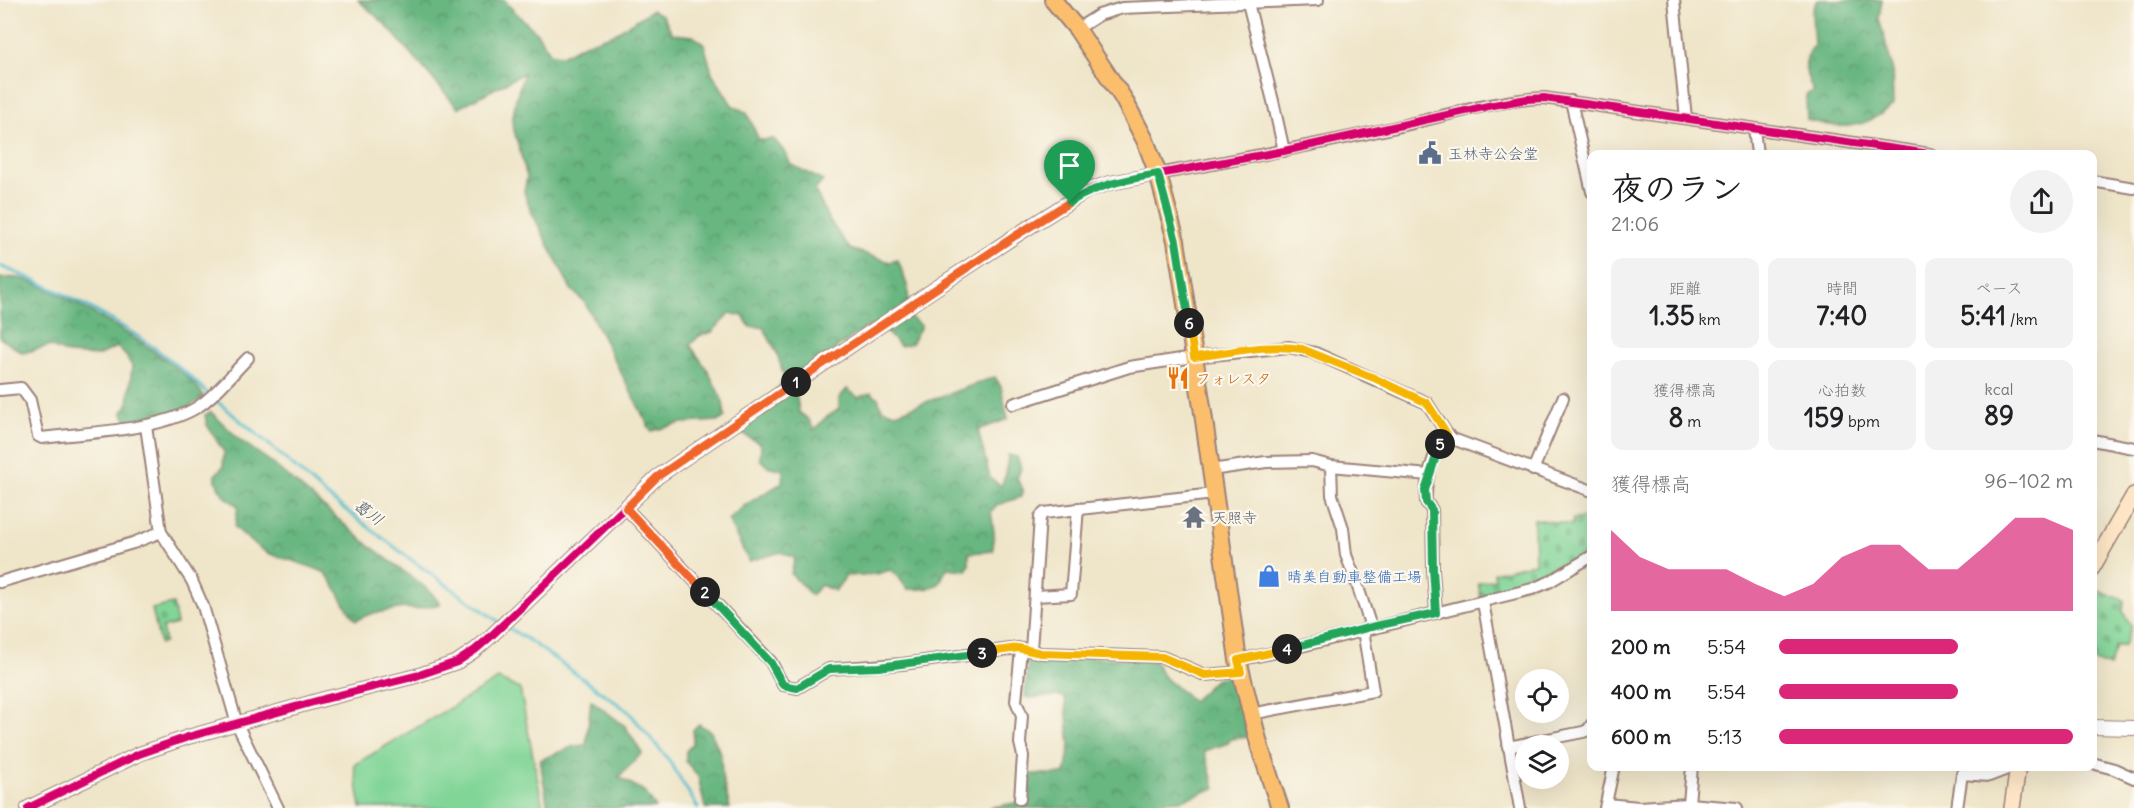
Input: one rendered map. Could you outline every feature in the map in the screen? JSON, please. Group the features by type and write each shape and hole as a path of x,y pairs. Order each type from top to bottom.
{"main road":[{"path":"1053,0 1077,29 1123,98 1158,174 1176,241 1239,666 1280,808"},
{"path":"2097,559 2134,495"},
{"path":"2012,808 2016,771"}],"street":[{"path":"1077,29 1122,4 1317,0"},
{"path":"1674,0 1686,118"},
{"path":"1248,3 1284,152"},
{"path":"27,808 140,754 188,737 416,676 457,662 494,633 657,477 1015,236 1088,190 1110,183 1284,152 1527,99 1544,98 1902,150"},
{"path":"1571,101 1587,170"},
{"path":"1754,129 1757,150"},
{"path":"2097,182 2134,188"},
{"path":"1013,404 1117,370 1194,357 1280,347 1302,349 1374,378 1427,403 1447,434 1453,439 1587,489"},
{"path":"0,390 21,388 30,400 38,436 42,438 146,426 188,412 210,397 248,358"},
{"path":"1533,470 1563,398"},
{"path":"146,426 161,532 192,581 203,606 237,724 278,808"},
{"path":"1436,613 1432,510 1426,502 1425,490 1440,443 1447,434"},
{"path":"2097,441 2134,448"},
{"path":"1211,470 1266,462 1312,461 1429,475"},
{"path":"1251,714 1373,691 1367,628 1356,580 1346,555 1343,528 1332,495 1331,465"},
{"path":"1020,798 1023,756 1020,743 1022,716 1016,701 1035,596 1040,517 1044,513 1078,508 1214,494"},
{"path":"626,508 771,663 783,685 792,688 797,688 829,669 902,664 1026,649 1041,653 1162,657 1205,675 1367,628 1532,589 1549,582 1587,559"},
{"path":"1035,596 1071,594 1078,508"},
{"path":"0,582 133,543 161,532"},
{"path":"1483,602 1520,808"},
{"path":"2097,727 2134,729"},
{"path":"1508,747 1587,730"},
{"path":"2097,764 2134,778"},
{"path":"1613,771 1606,806 1689,804 1737,808"},
{"path":"1689,804 1692,771"},
{"path":"1957,808 1962,774 1989,776 2003,771"}],"green space":[{"path":"358,0 505,0 537,33 551,54 564,55 582,45 614,34 652,10 662,15 673,34 693,36 704,44 712,73 732,105 747,113 759,140 774,139 787,155 790,164 823,181 815,190 829,220 850,249 890,262 898,260 908,288 909,316 921,326 911,344 900,346 885,331 868,326 813,365 796,392 799,412 809,420 814,430 824,419 839,409 839,398 847,389 858,397 871,393 878,398 882,409 896,413 995,377 1001,387 1008,419 978,430 990,478 1001,486 1006,474 1008,455 1017,457 1021,468 1017,479 1023,489 1021,497 997,505 991,511 994,532 993,551 969,553 969,566 966,570 947,568 939,584 926,589 907,589 898,576 890,570 877,574 846,576 835,591 821,585 811,595 791,574 795,558 781,552 749,561 728,520 745,505 782,483 783,470 767,466 760,459 761,444 736,430 779,387 784,377 777,353 763,327 750,327 743,316 730,313 712,332 699,336 690,345 708,371 723,402 725,417 719,421 682,423 651,431 585,303 571,289 530,209 524,192 527,177 512,123 524,73 458,108 386,25"},
{"path":"1817,0 1882,0 1879,18 1892,66 1893,105 1872,119 1852,126 1807,120 1806,95 1813,91 1806,73 1806,62 1814,46 1812,12"},
{"path":"0,278 19,278 36,284 120,329 176,367 195,384 204,398 181,411 148,419 142,423 126,419 122,412 128,405 132,366 126,356 117,347 97,356 69,354 49,346 23,353 0,338"},
{"path":"211,412 240,440 271,462 365,542 430,591 440,604 370,614 356,620 325,573 268,553 250,541 235,527 238,506 222,493 216,481 215,475 223,467 224,452 207,425 205,415"},
{"path":"1587,518 1587,552 1551,575 1532,584 1481,598 1478,583 1495,579 1494,573 1535,563 1534,519 1572,525 1573,519"},
{"path":"2097,590 2124,600 2123,611 2131,626 2124,646 2116,646 2109,667 2097,662"},
{"path":"173,604 177,624 162,628 165,642 160,644 152,609"},
{"path":"1029,654 1064,660 1083,657 1155,661 1163,676 1193,701 1216,679 1232,675 1248,737 1231,739 1228,743 1204,751 1215,788 1182,800 1162,801 1140,808 988,808 1025,801 1026,774 1065,774 1070,746 1065,697 1025,697"},
{"path":"498,679 520,689 543,808 361,808 354,765"},
{"path":"591,700 625,726 642,753 619,777 644,791 656,808 548,808 540,760 574,746 586,745"},
{"path":"699,724 711,732 721,755 722,777 730,808 705,808 698,776 686,762 686,751 693,744 693,730"}],"waterway":[{"name":"葛川","path":"0,266 56,290 112,320 164,355 209,395"},
{"name":"葛川","path":"214,399 326,495 499,622"},
{"name":"葛川","path":"507,627 628,711 668,759 698,808"}],"cycle path":[{"path":"28,808 139,754 188,737 416,676 457,662 489,638 657,477 1015,236 1088,190 1110,183 1284,151 1488,106 1544,98 1902,150"}],"place":[{"name":"玉林寺公会堂","path":"1430,153"},
{"name":"フォレスタ","path":"1178,378"},
{"name":"天照寺","path":"1194,517"},
{"name":"晴美自動車整備工場","path":"1269,576"}],"route":[{"path":"1158,174 1176,241 1194,357 1289,346 1314,353 1427,403 1447,434 1440,443 1425,490 1426,502 1432,510 1436,613 1238,660 1241,672 1215,675 1196,673 1162,657 1041,653 1018,648 879,667 829,669 797,688 783,685 771,663 626,508 657,477 918,300 1070,202 1088,190 1110,183 1158,174"}]}
